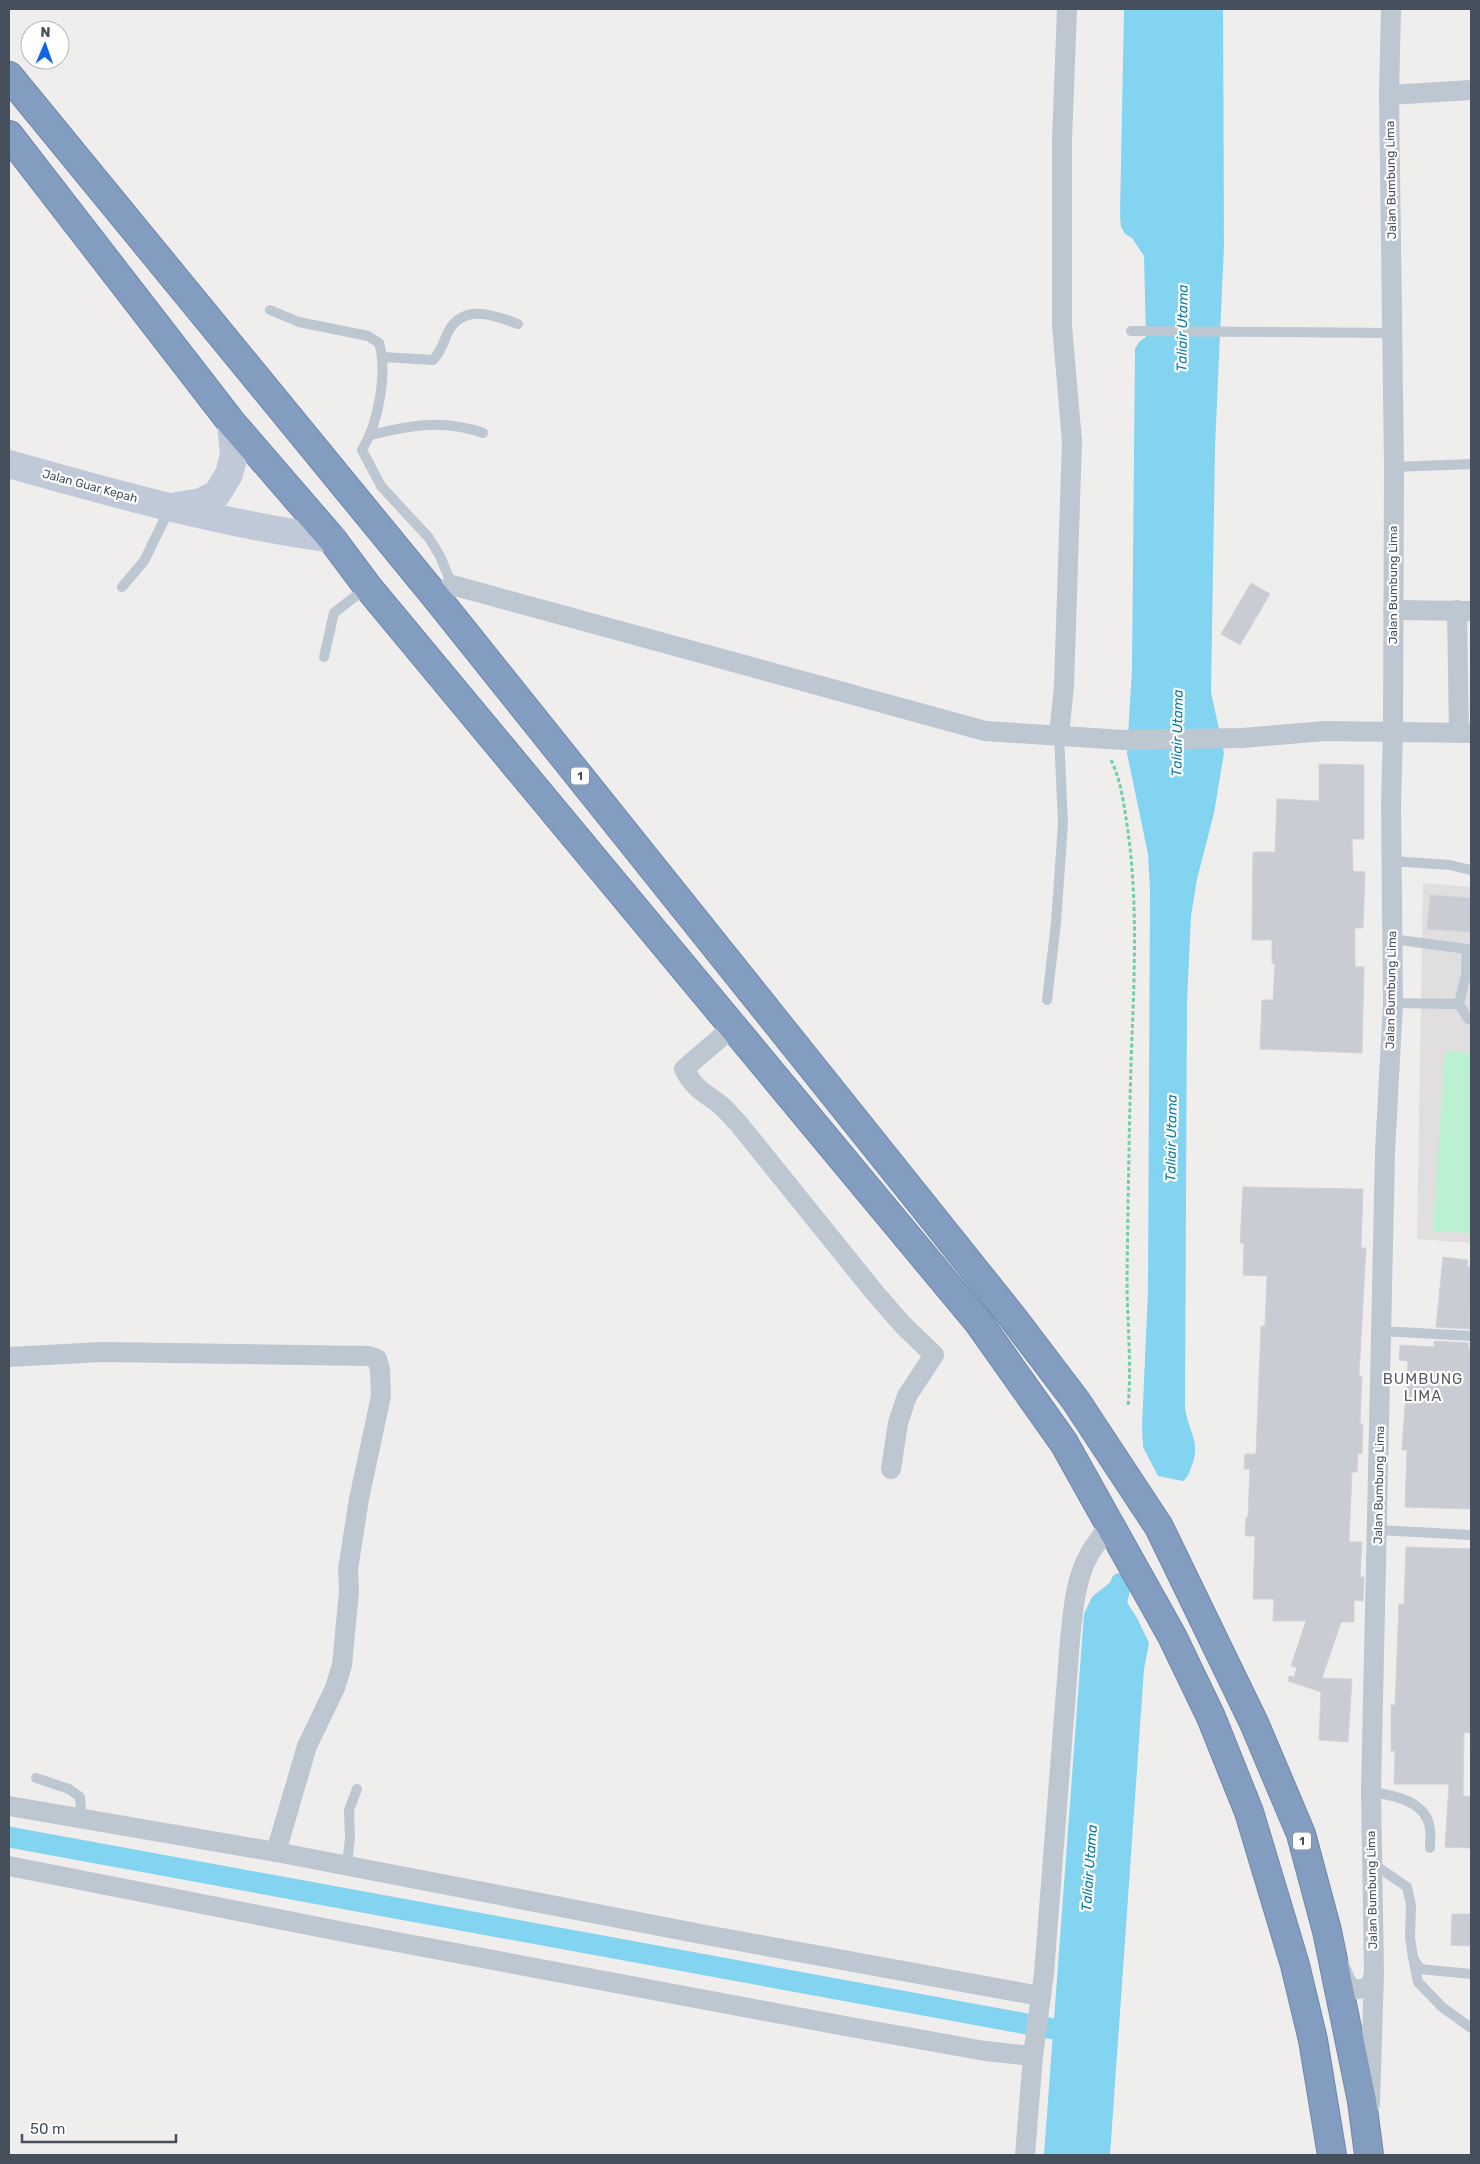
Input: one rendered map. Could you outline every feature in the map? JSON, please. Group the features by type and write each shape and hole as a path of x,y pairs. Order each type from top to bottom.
{"highway":[{"name":"1","path":"9,76 444,591 1013,1318 1076,1401 1134,1488 1170,1548 1254,1723 1301,1834 1326,1931 1362,2101 1370,2155"},
{"path":"9,135 231,422 332,538 367,586 726,1033 979,1323 1064,1442 1172,1636 1211,1717 1249,1812 1273,1888 1313,2040 1332,2155"}],"main road":[{"name":"Jalan Guar Kepah","path":"171,507 201,502 217,494 229,474 234,455 231,422"},
{"name":"Jalan Guar Kepah","path":"9,464 171,507 278,531 332,538"}],"street":[{"path":"1058,735 1064,686 1072,441 1062,326 1062,140 1067,9"},
{"name":"Jalan Bumbung Lima","path":"1370,2155 1369,2111 1374,1972 1371,1792 1385,1152 1393,1003 1391,803 1394,467 1389,95 1391,9"},
{"path":"1389,95 1471,90"},
{"path":"444,591 985,731 1124,740 1242,738 1325,731 1465,733 1464,610 1393,610"},
{"path":"726,1033 684,1070 690,1081 700,1092 719,1103 738,1123 875,1293 903,1325 934,1355 907,1396 898,1424 891,1469"},
{"path":"9,1357 102,1352 177,1352 369,1356 377,1359 380,1370 381,1396 358,1500 348,1569 349,1591 342,1665 335,1688 307,1746 276,1852"},
{"path":"1025,2155 1034,2051 1044,1973 1075,1601 1082,1570 1090,1554 1114,1532"},
{"path":"9,1806 347,1865 1040,2001"},
{"path":"9,1866 358,1935 873,2031 985,2051 1034,2051"},
{"path":"1326,1931 1347,1985 1353,1990 1363,1990 1371,1986 1374,1972"}],"lane":[{"path":"270,310 300,322 368,336 379,343 383,357 383,375 371,435 362,450 381,486 429,538 440,556 444,591"},
{"path":"383,357 433,360 440,353 450,329 458,320 471,312 501,317 518,324"},
{"path":"1136,331 1393,334"},
{"path":"371,435 392,430 444,424 483,433"},
{"path":"1394,467 1471,464"},
{"path":"122,587 144,560 171,507"},
{"path":"324,657 334,613 367,586"},
{"path":"1047,1000 1056,923 1063,822 1058,735"},
{"path":"1392,861 1450,865 1471,870"},
{"path":"1392,939 1469,949 1466,975 1459,1004 1468,1019 1471,1019"},
{"path":"1393,1003 1459,1004"},
{"path":"1381,1331 1471,1336"},
{"path":"1378,1530 1471,1535"},
{"path":"36,1778 69,1789 80,1796 82,1820"},
{"path":"347,1865 350,1838 349,1810 357,1789"},
{"path":"1371,1792 1394,1795 1423,1811 1430,1827 1430,1848"},
{"path":"1371,1862 1407,1887 1410,1905 1410,1938 1418,1982 1442,2007 1471,2028"},
{"path":"1413,1958 1420,1969 1471,1974"}],"path":[{"path":"1094,738 1107,752 1114,766 1122,793 1131,848 1134,982 1127,1279 1130,1388 1128,1407"}],"shaded area":[{"path":"1423,883 1471,887 1471,898 1430,895 1427,928 1471,932 1471,1053 1446,1051 1433,1230 1471,1233 1471,1243 1417,1239"}],"green space":[{"path":"1445,1051 1471,1053 1471,1233 1433,1231"}],"water":[{"path":"1124,9 1223,9 1224,245 1215,447 1211,692 1224,753 1214,813 1197,879 1191,916 1187,1002 1185,1407 1195,1443 1195,1450 1190,1472 1183,1481 1158,1476 1143,1447 1142,1426 1148,1291 1150,889 1148,854 1127,753 1132,669 1135,349 1139,342 1146,337 1144,256 1132,238 1125,234 1121,227 1120,215"},
{"path":"1113,1580 1137,1618 1149,1643 1144,1669 1110,2155 1044,2155 1084,1614 1092,1597"}],"building":[{"path":"1251,583 1270,594 1240,645 1221,634"},
{"path":"1319,764 1364,765 1364,839 1352,839 1353,871 1365,872 1363,928 1355,928 1355,967 1364,967 1362,1053 1260,1049 1262,1000 1273,1000 1275,964 1272,964 1272,940 1252,940 1253,852 1275,852 1277,799 1319,801"},
{"path":"1430,895 1471,898 1471,932 1427,929"},
{"path":"1243,1187 1363,1189 1361,1248 1366,1248 1359,1376 1362,1376 1360,1424 1363,1424 1362,1454 1358,1453 1357,1472 1352,1472 1349,1542 1362,1542 1360,1577 1364,1577 1363,1601 1354,1600 1354,1622 1341,1622 1322,1678 1352,1679 1348,1742 1319,1740 1321,1692 1288,1681 1289,1676 1294,1677 1297,1668 1291,1666 1306,1621 1273,1621 1274,1599 1253,1599 1255,1536 1245,1536 1246,1517 1248,1517 1250,1469 1244,1469 1245,1454 1256,1454 1261,1326 1265,1326 1267,1276 1243,1275 1244,1243 1240,1243"},
{"path":"1443,1257 1468,1260 1467,1266 1471,1267 1470,1329 1436,1327"},
{"path":"1434,1341 1469,1343 1468,1349 1471,1349 1471,1509 1405,1507 1407,1450 1402,1450 1408,1361 1399,1360 1400,1345 1434,1347"},
{"path":"1406,1547 1471,1549 1471,1733 1464,1732 1463,1796 1471,1797 1471,1848 1445,1847 1449,1784 1394,1784 1395,1751 1391,1751 1391,1705 1395,1705 1399,1604 1404,1604"},
{"path":"1452,1914 1471,1914 1471,1946 1451,1945"}],"waterway":[{"name":"Taliair Utama","path":"1113,1617 1121,1583"},
{"path":"9,1837 1076,2033"}],"district":[{"name":"BUMBUNG LIMA","path":"1423,1388"}]}
